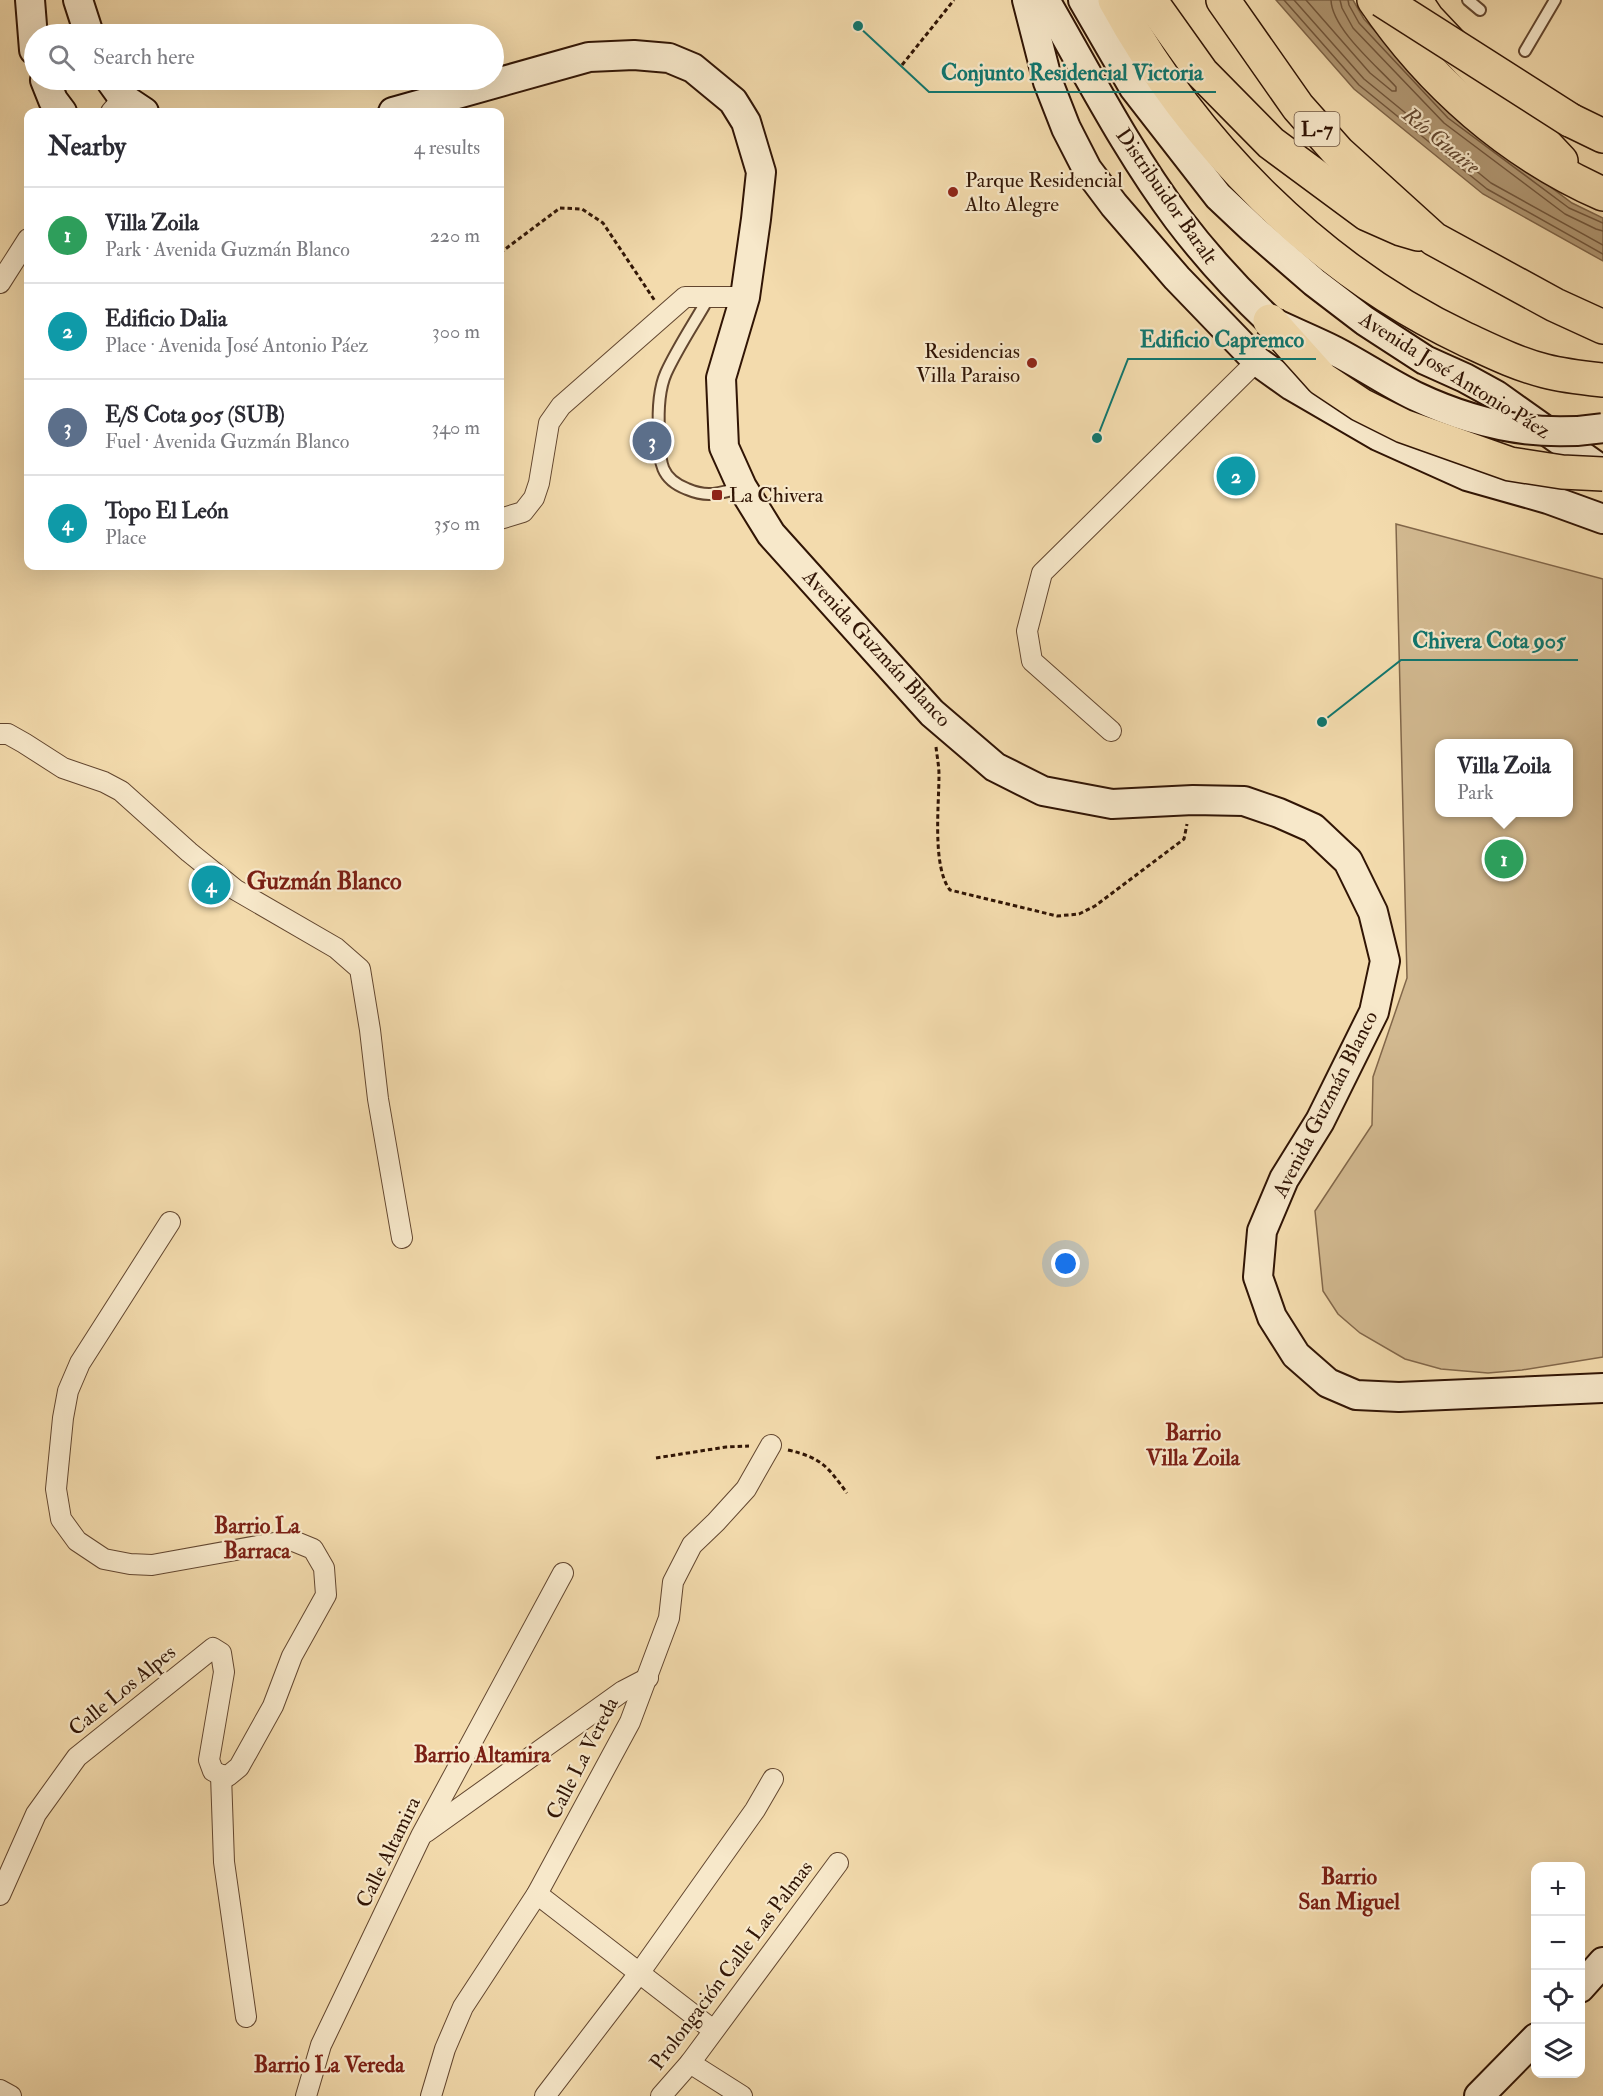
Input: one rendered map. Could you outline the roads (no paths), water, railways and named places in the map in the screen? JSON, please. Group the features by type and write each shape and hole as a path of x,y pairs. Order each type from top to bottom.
{"highway":[{"path":"1116,0 1152,62 1194,120 1249,181 1308,236 1359,277 1421,316 1480,347 1545,371 1603,380"},
{"path":"1150,0 1202,73 1271,143 1367,214 1401,229 1434,238"},
{"name":"L-7","path":"1223,0 1298,107 1338,152 1434,238 1555,305 1603,327"},
{"path":"1374,0 1398,36 1447,88 1509,141 1593,189"},
{"path":"1382,0 1513,85 1570,120 1603,136"},
{"path":"1415,0 1427,18 1593,189"},
{"path":"1270,321 1322,379 1361,405 1403,426 1510,464 1562,472 1603,472"}],"street":[{"path":"30,0 32,24"},
{"path":"78,0 86,24"},
{"path":"1027,0 1048,82 1066,128 1087,169 1114,205 1177,278 1257,361 1292,386 1378,436 1467,476 1548,499 1603,519"},
{"name":"Distribuidor Baralt","path":"1045,0 1117,126 1178,218 1236,289 1270,321 1335,351 1416,396 1492,424 1535,431 1575,433 1603,428"},
{"name":"Avenida José Antonio Páez","path":"1083,0 1134,88 1218,196 1283,256 1381,332 1425,360 1466,378 1496,395 1603,472"},
{"name":"Avenida Guzmán Blanco","path":"504,81 589,57 634,55 669,58 693,68 733,101 746,122 760,172 745,297 721,378 724,447 742,487 771,534 932,713 995,767 1043,791 1112,804 1193,800 1244,801 1313,828 1348,861 1373,912 1385,961 1374,1012 1320,1121 1284,1179 1262,1231 1258,1277 1272,1317 1306,1366 1328,1383 1356,1395 1399,1397 1603,1388"},
{"path":"48,90 52,100 59,108"},
{"name":"Avenida Guzmán Blanco","path":"407,108 471,90"},
{"path":"0,283 24,245"},
{"path":"504,518 523,512 534,498 539,483 549,423 561,406 685,297 745,297"},
{"path":"1339,413 1364,422 1382,423 1400,417 1412,405 1418,386 1414,370 1405,354 1381,332"},
{"path":"1111,731 1032,661 1028,631 1042,573 1257,361"},
{"path":"0,734 8,734 63,768 104,782 121,791 189,852 236,890 336,948 360,969 378,1099 402,1238"},
{"path":"170,1222 80,1363 69,1391 63,1418 56,1490 61,1519 77,1541 104,1559 152,1565 291,1540 313,1550 324,1568 326,1595 292,1656 273,1706 239,1767 228,1776 220,1775 224,1862 246,2017"},
{"name":"Calle La Vereda","path":"430,2096 444,2049 463,2007 537,1894 630,1722 669,1618 673,1582 692,1545 746,1489 771,1445"},
{"name":"Calle Altamira","path":"306,2096 321,2045 421,1836 563,1573"},
{"name":"Calle Los Alpes","path":"0,1895 36,1814 77,1757 213,1648 220,1653 224,1672 208,1760 213,1771 220,1775"},
{"path":"421,1836 623,1691 648,1678"},
{"path":"545,2096 640,1972 755,1810 773,1779"},
{"name":"Prolongación Calle Las Palmas","path":"661,2096 690,2063 838,1863"},
{"path":"537,1894 713,2030"},
{"path":"1585,1983 1603,1962"},
{"path":"1479,2096 1531,2043"},
{"path":"690,2063 742,2096"},
{"path":"0,2090 11,2096"}],"lane":[{"path":"1468,0 1480,10"},
{"path":"1526,51 1555,0"},
{"path":"709,297 665,374 658,420 660,454 669,480 696,493 710,494 742,487"}],"water":[{"name":"Río Guaire","path":"1276,0 1353,0 1364,19 1452,113 1572,203 1603,218 1603,261 1483,194 1354,89"}],"place":[{"name":"Conjunto Residencial Victoria","path":"858,26"},
{"name":"Parque Residencial Alto Alegre","path":"953,192"},
{"name":"Residencias Villa Paraiso","path":"1032,363"},
{"name":"Edificio Capremco","path":"1097,438"},
{"name":"E/S Cota 905 (SUB)","path":"652,441"},
{"name":"Edificio Dalia","path":"1236,476"},
{"name":"La Chivera","path":"717,495"},
{"name":"Chivera Cota 905","path":"1322,722"},
{"name":"Villa Zoila","path":"1504,859"},
{"name":"Topo El León","path":"211,885"}],"district":[{"name":"Guzmán Blanco","path":"324,881"},
{"name":"Barrio Villa Zoila","path":"1193,1444"},
{"name":"Barrio La Barraca","path":"257,1538"},
{"name":"Barrio Altamira","path":"482,1754"},
{"name":"Barrio San Miguel","path":"1349,1889"},
{"name":"Barrio La Vereda","path":"329,2064"}]}
